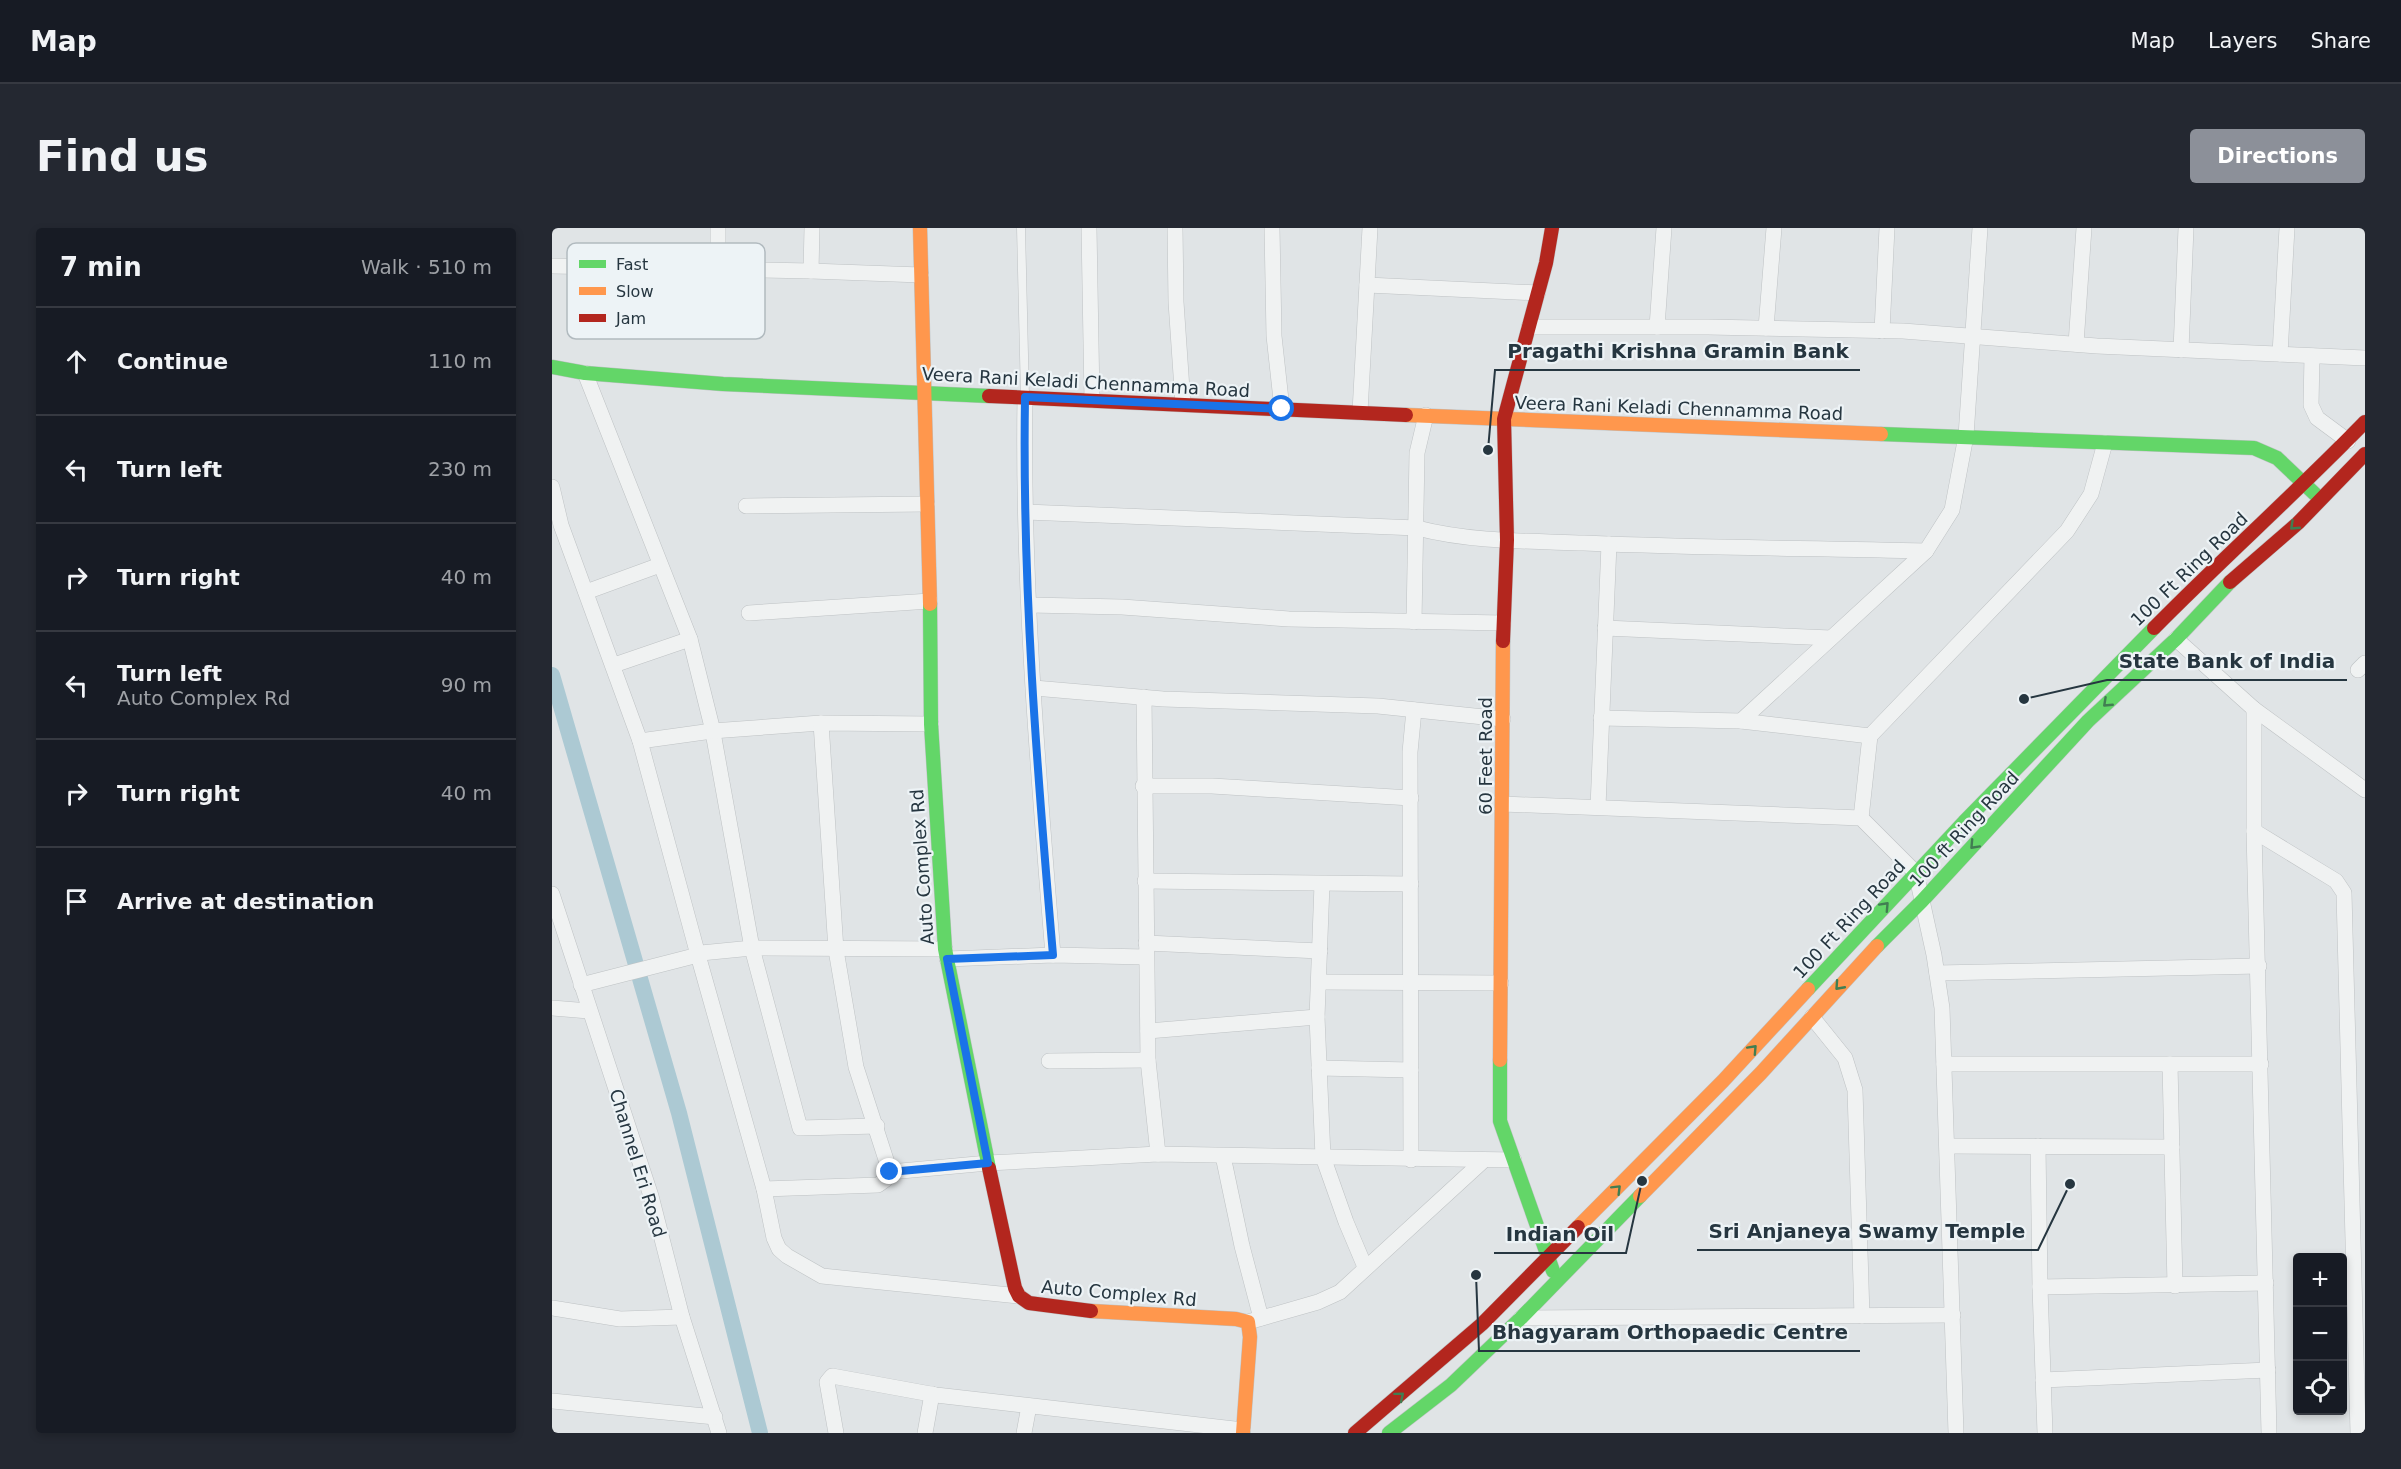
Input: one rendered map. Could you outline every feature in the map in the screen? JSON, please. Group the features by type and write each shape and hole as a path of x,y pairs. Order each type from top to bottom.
{"main road":[{"name":"Auto Complex Rd","path":"920,228 931,724 946,954 1015,1288 1019,1296 1029,1304 1084,1311 1254,1320"},
{"name":"60 Feet Road","path":"1552,228 1538,293 1504,419 1506,540 1503,623 1500,1121 1557,1281"},
{"name":"Veera Rani Keladi Chennamma Road","path":"552,367 585,373 723,384 1504,419 2254,448 2277,458 2320,498"},
{"name":"100 Ft Ring Road","path":"1355,1433 1482,1324 1548,1258 1724,1081 1916,873 2203,578 2306,483 2365,422"},
{"name":"100 ft Ring Road","path":"1389,1433 1451,1385 1521,1318 1674,1163 1861,962 1922,901 2088,721 2176,639 2226,586 2298,523 2365,454"},
{"path":"1243,1431 1250,1337 1254,1320"}],"street":[{"path":"811,271 812,228"},
{"path":"1089,228 1092,400"},
{"path":"1175,228 1176,302 1183,404"},
{"path":"1272,228 1274,336 1282,409"},
{"path":"1360,412 1370,228"},
{"path":"1656,327 1664,228"},
{"path":"1766,328 1774,228"},
{"path":"1882,331 1887,228"},
{"path":"1741,721 1926,551 1952,510 1966,436 1980,228"},
{"path":"2076,344 2084,228"},
{"path":"2181,350 2186,228"},
{"path":"2280,354 2288,228"},
{"path":"552,266 567,266"},
{"path":"765,270 921,276"},
{"path":"1367,285 1538,293"},
{"path":"1529,327 1882,331 2181,350 2365,358"},
{"path":"2312,356 2311,405 2316,418 2348,441"},
{"path":"585,373 690,639 712,731 752,948 800,1128 877,1126"},
{"path":"1025,397 1026,512 1034,688 1053,955"},
{"path":"1414,622 1418,453 1426,415"},
{"path":"1861,818 1870,736 2067,531 2091,494 2104,443"},
{"path":"552,486 561,525 640,741 764,1189 774,1238 779,1249 805,1268 822,1276 1019,1296"},
{"path":"746,506 927,504"},
{"path":"1026,512 1417,528 1439,534 1506,540 1926,551"},
{"path":"1598,807 1609,544"},
{"path":"586,592 660,565"},
{"path":"749,613 930,602"},
{"path":"1030,605 1122,608 1289,619 1503,623"},
{"path":"1605,628 1830,638"},
{"path":"614,665 690,639"},
{"path":"2176,639 2254,709 2365,790"},
{"path":"1034,688 1144,697 1378,706 1503,719"},
{"path":"1144,697 1143,786 1148,1060 1158,1154"},
{"path":"2254,709 2254,831 2269,1433"},
{"path":"1411,1160 1410,752 1414,710"},
{"path":"1601,718 1741,721 1870,736"},
{"path":"640,741 712,731 821,723 931,724"},
{"path":"764,1189 878,1185 890,1172 877,1126 856,1067 836,950 821,723"},
{"path":"1143,786 1212,786 1411,798"},
{"path":"1503,804 1861,818 1916,873 1942,1008 1956,1433"},
{"path":"2254,831 2336,881 2344,893 2359,1185 2358,1433"},
{"path":"1145,881 1411,884"},
{"path":"1322,884 1317,1017 1323,1157 1365,1267"},
{"name":"Channel Eri Road","path":"552,894 651,1196 682,1317 719,1433"},
{"path":"582,985 701,953 752,948 1053,955 1146,950 1320,951"},
{"path":"1937,974 2259,966"},
{"path":"1318,982 1502,983"},
{"path":"552,1008 590,1011"},
{"path":"1148,1031 1317,1017"},
{"path":"1812,1017 1845,1058 1855,1090 1862,1316"},
{"path":"1049,1061 1148,1060"},
{"path":"1944,1064 2261,1064"},
{"path":"2170,1064 2175,1286"},
{"path":"1318,1068 1412,1070"},
{"path":"1947,1146 2172,1147"},
{"path":"2038,1146 2045,1433"},
{"path":"890,1172 988,1163 1158,1154 1514,1161"},
{"path":"1223,1156 1242,1246 1254,1320 1317,1302 1340,1292 1484,1160"},
{"path":"2040,1287 2266,1283"},
{"path":"552,1308 620,1319 682,1317"},
{"path":"1521,1318 1953,1315"},
{"path":"2043,1380 2268,1370"},
{"path":"836,1433 827,1382 832,1376 932,1394 1029,1406 1137,1426 1243,1431"},
{"path":"925,1433 932,1394"},
{"path":"552,1401 715,1417"},
{"path":"1024,1433 1029,1406"}],"lane":[{"path":"1022,228 1025,397"}],"waterway":[{"path":"552,675 679,1113 760,1433"}],"traffic: fast":[{"path":"552,367 585,373 723,384 989,396"},
{"path":"1881,434 2254,448 2277,458 2317,496"},
{"path":"1877,946 1922,901 2088,721 2176,639 2230,582"},
{"path":"930,604 931,724 945,949 989,1168"},
{"path":"1808,989 1964,822 2154,628"},
{"path":"1500,1060 1500,1121 1553,1271"},
{"path":"1389,1433 1451,1385 1521,1318 1640,1196"}],"traffic: slow":[{"path":"920,228 930,604"},
{"path":"1406,415 1881,434"},
{"path":"1500,1060 1503,641"},
{"path":"1640,1196 1761,1073 1877,946"},
{"path":"1578,1227 1723,1081 1808,989"},
{"path":"1091,1311 1236,1319 1248,1322 1250,1337 1243,1433"}],"traffic: jam":[{"path":"1503,641 1507,540 1504,419 1546,263 1552,228"},
{"path":"989,396 1406,415"},
{"path":"2154,628 2365,422"},
{"path":"2230,582 2298,523 2365,454"},
{"path":"989,1168 1015,1288 1019,1296 1029,1303 1091,1311"},
{"path":"1355,1433 1482,1324 1578,1227"}],"place":[{"name":"Pragathi Krishna Gramin Bank","path":"1488,450"},
{"name":"State Bank of India","path":"2024,699"},
{"name":"Indian Oil","path":"1642,1181"},
{"name":"Sri Anjaneya Swamy Temple","path":"2070,1184"},
{"name":"Bhagyaram Orthopaedic Centre","path":"1476,1275"}],"route":[{"path":"890,1172 988,1163 947,959 1053,955 1033,680 1024,452 1025,397 1282,409"}]}
